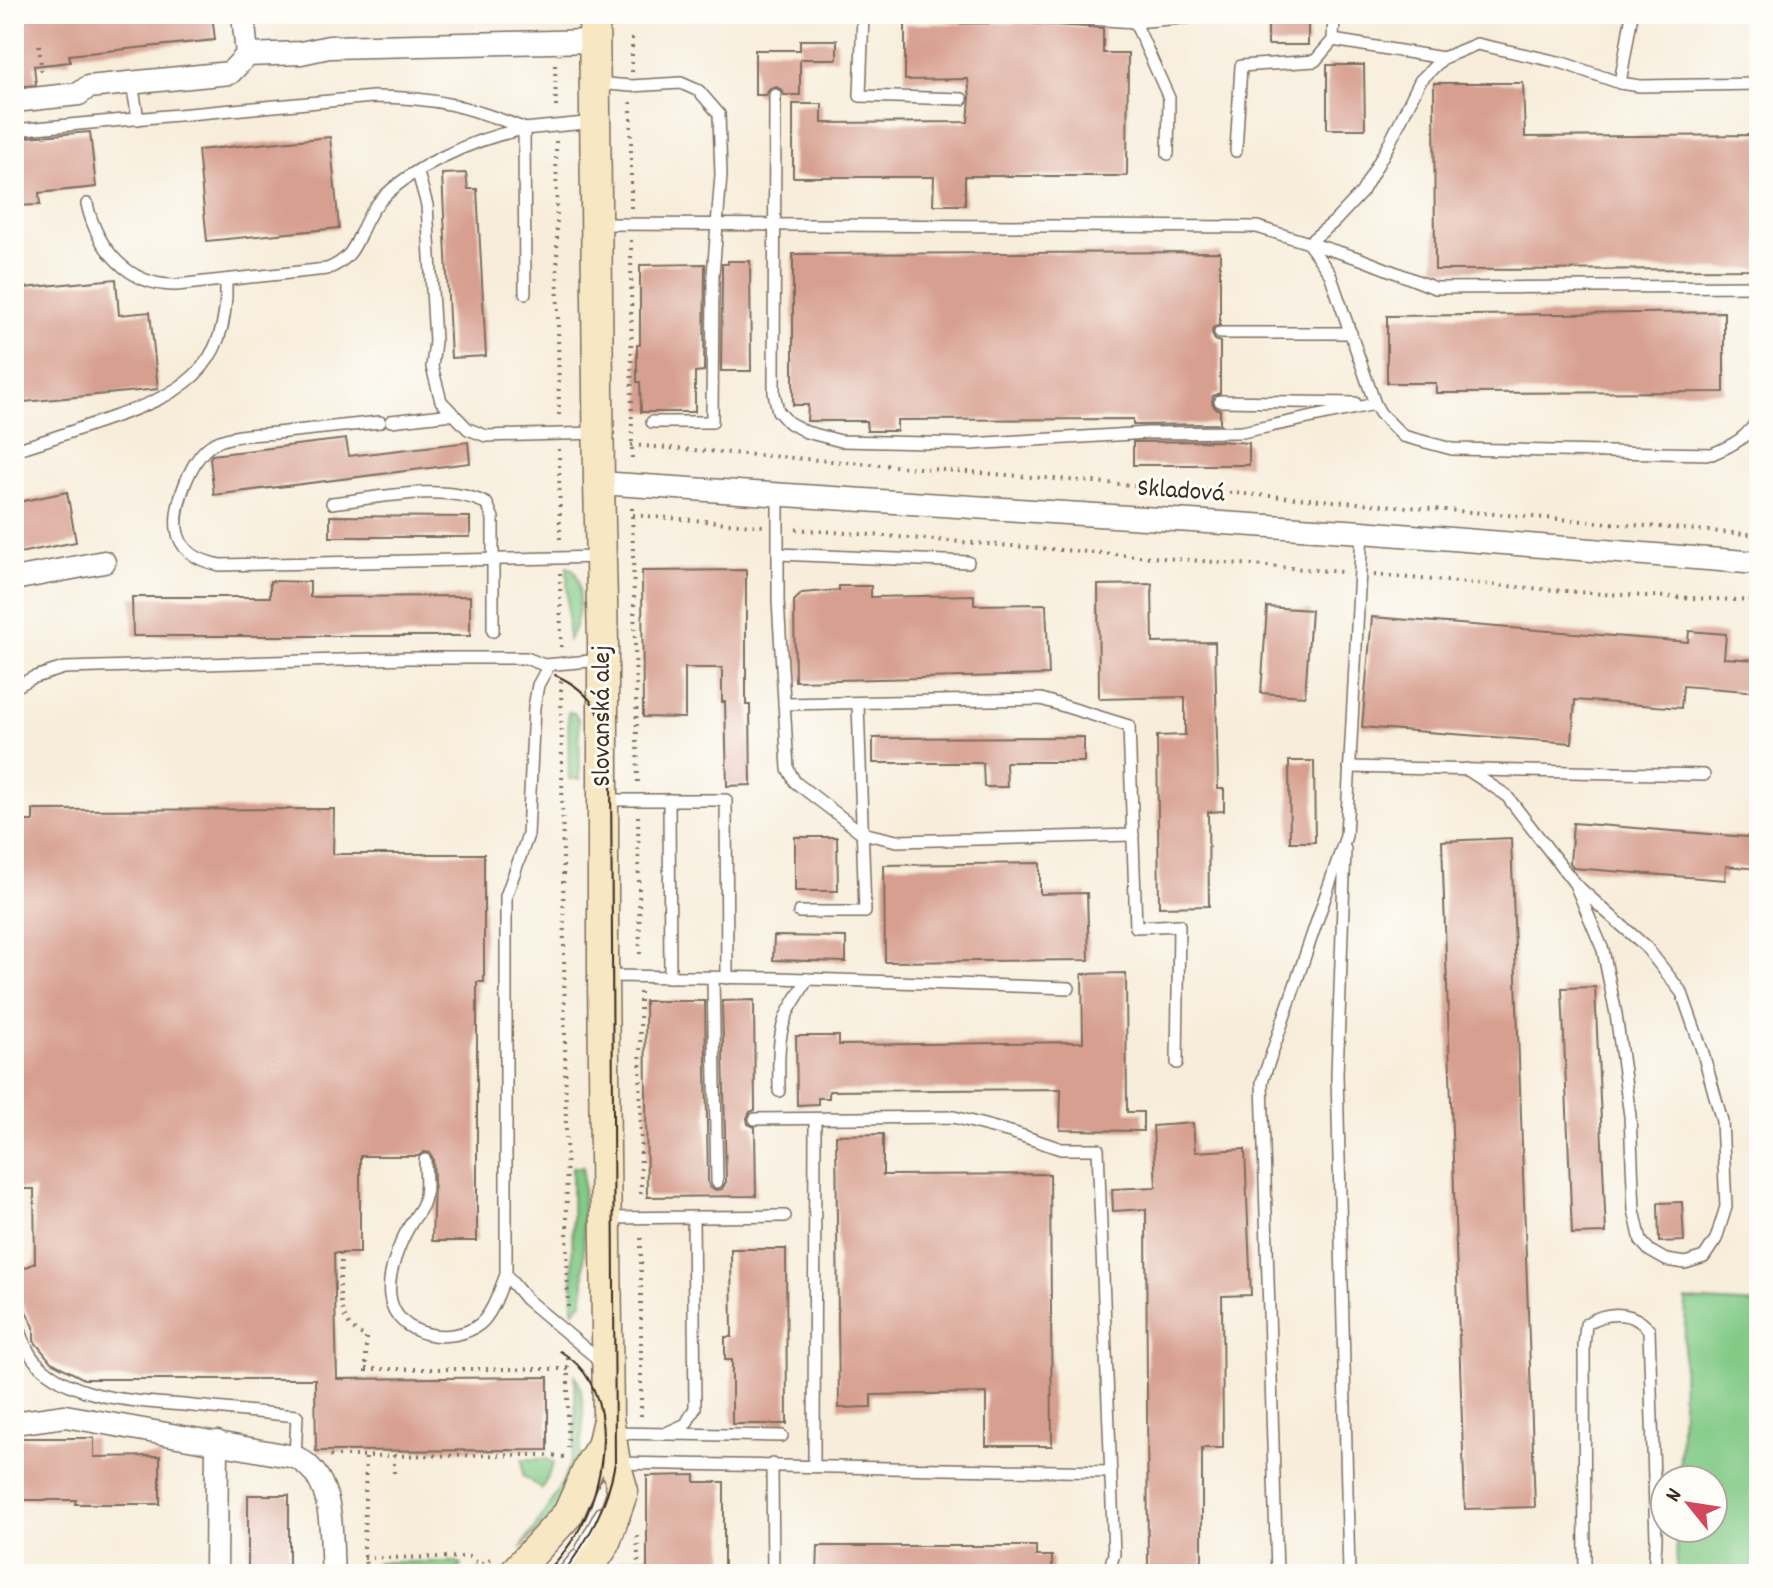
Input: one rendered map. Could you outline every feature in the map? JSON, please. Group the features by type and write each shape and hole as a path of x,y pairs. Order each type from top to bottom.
{"main road":[{"name":"Slovanská alej","path":"507,1564 555,1531 597,1475 608,1428 603,660 594,25"},
{"path":"585,1574 604,1545 623,1491 597,1475"}],"street":[{"path":"243,14 247,55"},
{"path":"14,101 46,88 79,94 88,87 230,73 247,55 301,53 329,47 555,43 594,25"},
{"name":"Skladová","path":"599,483 1362,532 1759,563"},
{"path":"14,579 104,562"},
{"path":"16,1419 65,1416 300,1459 316,1474 324,1488 333,1574"},
{"path":"216,1574 217,1442"}],"lane":[{"path":"594,25 632,18 709,14"},
{"path":"863,14 860,96 962,99"},
{"path":"1013,14 1133,18 1226,14"},
{"path":"1236,151 1241,66 1315,61 1333,40 1334,14"},
{"path":"1620,83 1632,14"},
{"path":"1133,18 1169,98 1168,154"},
{"path":"1333,40 1443,58"},
{"path":"1308,243 1334,222 1362,192 1420,81 1443,58 1477,44 1563,63 1620,83 1640,86 1759,84"},
{"path":"132,83 138,119"},
{"path":"595,83 631,86 681,83 699,91 719,114 721,175 713,275 712,422 652,422"},
{"path":"775,95 774,393 778,411 788,422 806,432 841,441 971,444 1147,433 1242,432 1375,404"},
{"path":"14,130 336,99 402,97 427,98 480,111 524,129"},
{"path":"87,204 96,236 106,252 137,275 167,285 327,269 356,246 375,207 400,183 476,140 524,129 595,122"},
{"path":"524,129 525,293"},
{"path":"418,173 427,205 435,341 432,367 434,384 441,401 468,429 486,436 598,433"},
{"path":"596,224 1257,227 1361,259 1435,288 1759,286 1759,294"},
{"path":"1308,243 1330,274 1375,404 1403,436 1452,449 1712,454 1736,444 1759,416"},
{"path":"14,450 163,399 193,379 207,361 216,340 226,299 226,280"},
{"path":"1220,333 1351,333"},
{"path":"1220,401 1375,404"},
{"path":"452,414 239,437 212,444 200,454 180,501 177,522 181,542 193,557 220,565 601,557"},
{"path":"332,503 430,493 457,495 487,504 492,512 493,631"},
{"path":"778,495 784,704 788,769 795,782 862,833 897,841 1133,835"},
{"path":"1349,1574 1337,1074 1362,532"},
{"path":"778,554 968,562"},
{"path":"14,688 32,678 64,668 408,658 526,658 555,664 603,660"},
{"path":"425,1160 424,1202 404,1238 392,1272 390,1295 402,1320 424,1334 456,1336 483,1322 506,1275 506,896 528,835 534,707 538,685 555,664"},
{"path":"784,704 1041,699 1129,726 1136,927 1179,925 1177,1063"},
{"path":"799,912 865,912 858,703"},
{"path":"1349,767 1704,775"},
{"path":"1466,769 1506,795 1575,884 1646,947 1682,993 1722,1121 1726,1207 1716,1239 1704,1257 1685,1263 1666,1260 1650,1251 1641,1241 1634,1210 1630,1116 1616,1014 1603,950 1575,884"},
{"path":"604,800 726,800 727,978"},
{"path":"669,800 670,977"},
{"path":"1277,1574 1262,1082 1346,836"},
{"path":"603,976 1069,988"},
{"path":"713,978 717,1182"},
{"path":"779,1091 781,1033 786,1015 799,998 807,979"},
{"path":"755,1119 954,1117 1061,1149 1098,1149 1114,1554 1110,1574"},
{"path":"814,1465 815,1119"},
{"path":"607,1218 785,1216"},
{"path":"664,1434 686,1424 695,1408 693,1217"},
{"path":"506,1275 526,1299 600,1363 608,1385"},
{"path":"14,1313 29,1353 53,1377 111,1398 297,1416 300,1459"},
{"path":"1585,1574 1586,1324 1600,1316 1619,1314 1641,1320 1649,1330 1656,1539 1654,1574"},
{"path":"608,1428 640,1433 782,1436"},
{"path":"562,1574 590,1535 597,1475 772,1464 1111,1472"},
{"path":"772,1464 773,1574"}],"path":[{"path":"632,18 631,445 640,977 640,1433"},
{"path":"555,43 560,558 555,664 569,1436 597,1475"},
{"path":"39,45 46,88"},
{"path":"631,445 1759,535"},
{"path":"632,515 1602,594 1759,601"},
{"path":"341,1253 342,1312 347,1324 366,1336 366,1379"},
{"path":"366,1369 568,1369"},
{"path":"543,1377 544,1369"},
{"path":"300,1459 366,1453 543,1452 597,1475"},
{"path":"366,1453 364,1558 367,1574"},
{"path":"394,1455 394,1477"},
{"path":"635,1524 639,1574"},
{"path":"364,1558 469,1557 480,1564"},
{"path":"460,1574 480,1564 507,1564"}],"green space":[{"path":"567,567 574,570 580,595 578,615 568,640"},
{"path":"568,712 574,713 579,720 580,779 569,779"},
{"path":"572,1167 583,1167 584,1289 582,1302 573,1312"},
{"path":"1686,1300 1759,1304 1759,1574 1676,1574 1677,1544 1729,1544 1729,1464 1680,1464"},
{"path":"575,1375 580,1386 583,1417 580,1453 572,1485 558,1510 521,1548 568,1468 575,1436"},
{"path":"522,1459 547,1459 554,1463 542,1489 523,1476"},
{"path":"647,1557 647,1574 606,1574 619,1562"},
{"path":"378,1562 458,1562 462,1565 450,1574 373,1574 373,1566"}],"building":[{"path":"14,14 212,14 215,40 69,55 70,62 34,66 36,85 14,87"},
{"path":"1278,14 1308,14 1308,45 1268,45 1268,18 1278,18"},
{"path":"1023,23 1103,28 1103,53 1128,53 1127,176 965,176 965,205 933,205 934,177 793,177 793,104 822,104 822,123 968,122 968,79 905,80 905,24"},
{"path":"800,40 837,40 837,59 800,59 800,95 784,95 776,87 770,88 766,95 755,95 755,50 800,50"},
{"path":"1327,65 1364,65 1365,129 1327,129"},
{"path":"1434,83 1523,83 1525,137 1759,135 1759,269 1435,270"},
{"path":"90,132 96,187 39,193 40,205 14,206 14,138"},
{"path":"330,137 339,228 207,241 198,150"},
{"path":"466,173 468,189 477,189 486,356 451,358 442,174"},
{"path":"1220,252 1220,325 1213,328 1212,334 1220,342 1220,393 1213,396 1212,402 1220,410 1220,424 1133,425 1133,419 897,420 897,431 867,431 866,421 807,421 808,405 793,405 793,254"},
{"path":"728,261 750,261 751,371 721,371 722,264 728,264"},
{"path":"705,264 704,371 695,372 695,412 641,412 640,382 637,382 640,265"},
{"path":"116,279 119,315 150,312 158,389 14,403 14,289"},
{"path":"1724,312 1724,392 1436,393 1436,383 1387,383 1387,316"},
{"path":"346,439 349,456 468,442 470,463 214,495 212,455"},
{"path":"1133,442 1249,443 1249,465 1133,465"},
{"path":"67,492 76,542 14,554 14,503"},
{"path":"330,516 470,517 470,537 330,537"},
{"path":"746,570 746,705 750,705 751,785 727,786 722,668 685,668 685,718 643,717 642,571"},
{"path":"270,581 310,582 310,597 470,596 470,636 133,636 132,597 270,597"},
{"path":"1152,584 1153,643 1215,642 1218,789 1224,789 1224,811 1208,812 1209,906 1159,907 1157,736 1185,735 1185,697 1099,699 1098,585"},
{"path":"839,586 871,586 871,597 974,595 974,605 1046,604 1049,675 795,681 794,601 802,593 839,590"},
{"path":"1267,607 1311,610 1305,696 1261,693"},
{"path":"1372,617 1688,642 1689,631 1726,634 1724,658 1759,660 1759,692 1683,686 1681,708 1575,700 1572,743 1362,727"},
{"path":"1084,737 1084,762 1006,762 1007,787 984,787 983,763 873,763 873,738"},
{"path":"1289,761 1314,761 1315,842 1290,842"},
{"path":"334,809 333,854 484,854 484,982 477,982 477,1241 432,1241 434,1182 430,1153 424,1152 418,1156 360,1156 360,1253 334,1253 337,1379 548,1377 548,1450 316,1451 315,1379 84,1379 51,1362 34,1341 34,1327 14,1288 14,1273 35,1263 34,1189 14,1189 14,821 33,821 33,810"},
{"path":"1573,823 1759,838 1759,869 1726,866 1725,880 1573,868 1570,863"},
{"path":"795,837 837,837 838,891 795,891"},
{"path":"1511,838 1535,1507 1465,1509 1442,841"},
{"path":"1040,863 1040,894 1087,893 1089,960 885,962 884,865"},
{"path":"774,936 846,937 846,962 773,960"},
{"path":"1126,973 1127,1112 1143,1112 1143,1131 1060,1130 1061,1089 829,1091 829,1098 818,1098 818,1104 797,1105 796,1036 839,1036 839,1045 1083,1042 1082,974"},
{"path":"1595,987 1606,1233 1572,1234 1562,988"},
{"path":"754,1000 755,1110 747,1118 748,1124 755,1127 756,1196 647,1197 645,1001 705,1001 708,1182 716,1190 722,1189 726,1182 722,1001"},
{"path":"1193,1123 1195,1152 1245,1149 1251,1295 1222,1296 1223,1448 1202,1448 1202,1574 1148,1574 1146,1209 1113,1211 1112,1189 1156,1187 1153,1126"},
{"path":"883,1134 883,1175 1050,1174 1052,1446 986,1446 986,1393 871,1395 871,1407 839,1408 836,1135"},
{"path":"1682,1202 1684,1241 1659,1242 1658,1203"},
{"path":"731,1249 786,1249 787,1424 732,1424 732,1360 725,1360 725,1337 732,1337"},
{"path":"14,1438 94,1438 94,1457 160,1456 160,1504 14,1500"},
{"path":"695,1475 695,1482 724,1482 724,1574 647,1574 647,1476"},
{"path":"248,1495 289,1495 289,1574 248,1574"},
{"path":"818,1546 1036,1546 1036,1556 1052,1556 1052,1574 817,1574"}],"tram line":[{"path":"555,675 569,682 591,701 604,726 611,770 615,1463 596,1522 562,1574"},
{"path":"545,1574 569,1546 587,1514 600,1471 603,1448 599,1403 591,1383 578,1365 560,1351"}]}
